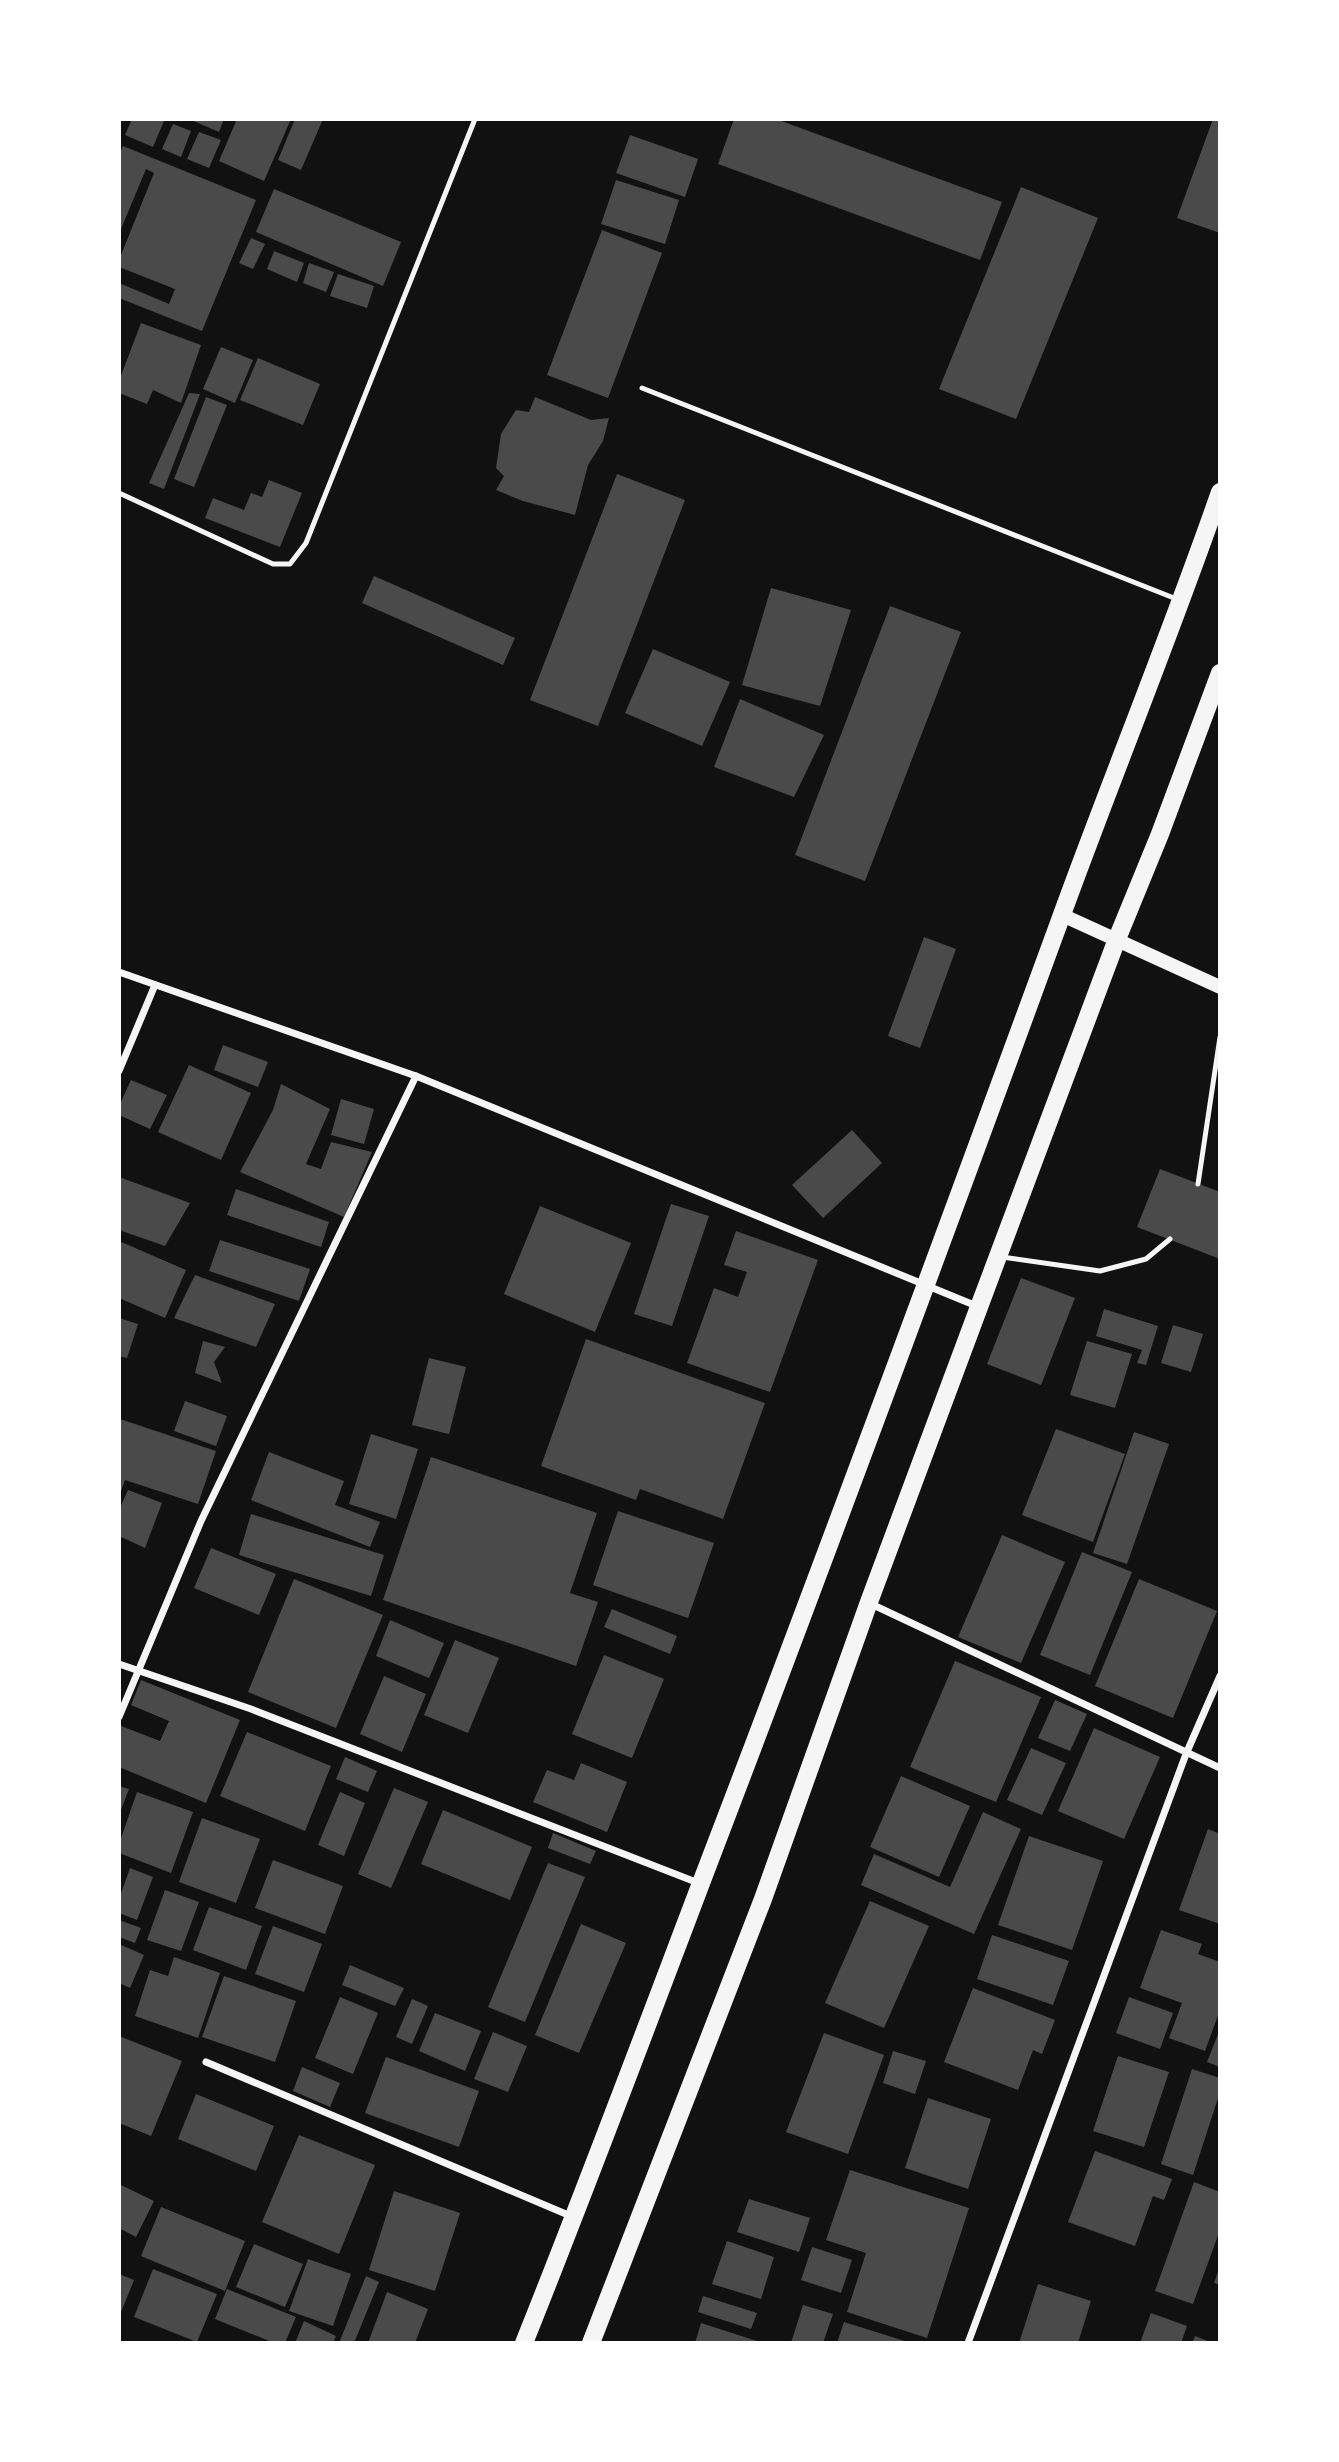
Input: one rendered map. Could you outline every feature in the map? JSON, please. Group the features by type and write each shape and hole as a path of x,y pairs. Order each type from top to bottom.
{"main road":[{"path":"524,2343 927,1285 1062,915 1182,601 1220,492"},
{"path":"591,2343 763,1899 869,1602 1117,939 1160,834 1220,673"},
{"path":"1062,915 1220,987"}],"street":[{"path":"119,972 416,1076 979,1307"},
{"path":"119,1071 155,985"},
{"path":"119,1717 201,1521 416,1076"},
{"path":"869,1602 1220,1768"},
{"path":"119,1664 251,1709 701,1884"},
{"path":"968,2343 1186,1754 1220,1676"},
{"path":"206,2062 574,2217"}],"lane":[{"path":"119,493 273,564 290,564 306,542 475,119"},
{"path":"642,388 1182,601"},
{"path":"1198,1184 1220,1037"},
{"path":"999,1257 1100,1271 1146,1259 1170,1240"}],"building":[{"path":"132,119 164,121 153,147 125,135"},
{"path":"189,119 224,119 219,132"},
{"path":"237,119 291,119 264,181 219,161"},
{"path":"295,119 323,119 301,170 278,160"},
{"path":"734,119 776,119 1002,202 980,260 718,164"},
{"path":"1213,119 1220,119 1220,233 1177,218"},
{"path":"173,124 191,131 181,157 162,149"},
{"path":"199,132 221,140 209,168 187,159"},
{"path":"630,135 698,159 685,197 616,173"},
{"path":"123,146 256,200 202,331 119,298 119,283 169,304 175,289 119,267 119,260 154,173 146,169 121,229 119,228 119,155"},
{"path":"616,180 679,200 665,244 601,224"},
{"path":"1021,187 1098,218 1016,419 939,389"},
{"path":"274,189 401,242 383,286 256,232"},
{"path":"602,230 662,253 608,398 547,375"},
{"path":"251,238 265,244 253,269 239,263"},
{"path":"274,251 304,263 297,282 267,269"},
{"path":"309,263 334,272 326,292 303,283"},
{"path":"338,274 374,286 367,308 330,296"},
{"path":"141,323 201,345 181,403 153,390 147,404 119,393 119,381"},
{"path":"221,347 253,360 235,403 203,389"},
{"path":"258,358 320,384 303,425 240,400"},
{"path":"189,393 200,394 164,489 149,483"},
{"path":"206,397 227,405 194,487 174,479"},
{"path":"535,397 591,420 609,418 603,441 588,465 575,515 523,501 496,490 504,476 496,468 501,434 516,410 529,412"},
{"path":"617,474 685,500 598,726 530,700"},
{"path":"269,480 302,493 280,547 205,518 213,498 244,510 251,493 262,497"},
{"path":"374,576 515,638 503,665 362,603"},
{"path":"771,588 851,610 820,706 742,685"},
{"path":"890,606 961,632 865,881 795,855"},
{"path":"653,649 730,682 702,746 625,713"},
{"path":"740,699 824,735 794,797 714,767"},
{"path":"924,937 956,949 920,1048 888,1036"},
{"path":"223,1045 268,1062 258,1087 214,1070"},
{"path":"189,1065 251,1093 221,1160 158,1132"},
{"path":"131,1080 167,1095 150,1129 119,1115 119,1106"},
{"path":"281,1084 330,1109 306,1164 321,1169 331,1142 372,1152 344,1217 240,1172 273,1110"},
{"path":"341,1099 374,1109 364,1144 331,1135"},
{"path":"852,1130 882,1163 823,1218 792,1185"},
{"path":"1160,1169 1220,1192 1220,1259 1137,1227"},
{"path":"119,1177 190,1203 165,1246 119,1230"},
{"path":"236,1189 329,1222 321,1247 227,1215"},
{"path":"671,1204 709,1216 672,1326 634,1314"},
{"path":"540,1206 631,1243 595,1332 504,1294"},
{"path":"736,1231 818,1260 770,1392 687,1363 714,1288 738,1297 747,1272 724,1265"},
{"path":"220,1240 310,1269 299,1301 209,1271"},
{"path":"119,1241 186,1270 165,1318 119,1298"},
{"path":"195,1275 275,1304 256,1347 174,1318"},
{"path":"1021,1278 1075,1298 1041,1385 987,1364"},
{"path":"1104,1309 1158,1326 1146,1365 1137,1363 1142,1350 1096,1336"},
{"path":"119,1318 138,1324 127,1358 119,1356"},
{"path":"1173,1325 1203,1334 1191,1372 1161,1363"},
{"path":"586,1339 765,1403 723,1519 640,1489 636,1500 541,1466"},
{"path":"203,1341 225,1347 214,1362 222,1383 195,1373"},
{"path":"1087,1341 1132,1354 1115,1408 1070,1395"},
{"path":"429,1358 466,1367 449,1434 412,1425"},
{"path":"185,1401 227,1416 216,1446 174,1431"},
{"path":"120,1419 216,1451 198,1504 125,1480 119,1497"},
{"path":"1056,1429 1125,1454 1093,1542 1022,1515"},
{"path":"1134,1432 1169,1444 1127,1564 1093,1553"},
{"path":"371,1434 418,1449 396,1519 349,1504"},
{"path":"269,1452 344,1481 335,1505 380,1522 370,1547 251,1500"},
{"path":"431,1457 597,1513 570,1593 598,1602 576,1666 383,1600"},
{"path":"128,1490 162,1503 145,1548 119,1536 119,1510"},
{"path":"618,1511 714,1543 688,1618 593,1585"},
{"path":"251,1514 384,1555 371,1596 239,1555"},
{"path":"1002,1535 1065,1562 1021,1663 958,1637"},
{"path":"211,1548 276,1574 259,1615 194,1588"},
{"path":"1082,1552 1132,1572 1090,1675 1040,1655"},
{"path":"294,1579 383,1615 336,1728 248,1692"},
{"path":"1139,1579 1217,1611 1173,1718 1095,1686"},
{"path":"612,1609 677,1636 670,1654 604,1627"},
{"path":"390,1620 444,1643 429,1678 376,1656"},
{"path":"455,1640 499,1658 468,1733 424,1715"},
{"path":"604,1655 664,1679 632,1758 572,1734"},
{"path":"955,1661 1041,1697 996,1802 910,1767"},
{"path":"384,1676 426,1694 402,1752 360,1734"},
{"path":"141,1680 240,1720 206,1803 119,1767 121,1726 160,1741 169,1721 131,1705"},
{"path":"1055,1700 1087,1714 1070,1751 1038,1738"},
{"path":"1094,1728 1160,1757 1124,1839 1058,1811"},
{"path":"247,1732 331,1766 305,1831 220,1796"},
{"path":"1031,1748 1066,1763 1042,1815 1007,1800"},
{"path":"345,1757 377,1771 368,1792 336,1779"},
{"path":"581,1763 627,1782 607,1832 533,1802 547,1770 574,1780"},
{"path":"901,1776 970,1806 939,1877 870,1847"},
{"path":"119,1786 129,1789 119,1815"},
{"path":"394,1788 428,1802 391,1888 358,1874"},
{"path":"137,1792 193,1812 171,1873 119,1853 119,1844"},
{"path":"340,1792 365,1803 344,1856 318,1845"},
{"path":"443,1810 532,1847 510,1900 421,1864"},
{"path":"983,1812 1021,1829 974,1934 861,1885 874,1854 950,1887"},
{"path":"202,1818 260,1839 236,1903 179,1882"},
{"path":"1208,1829 1220,1834 1220,1924 1179,1910"},
{"path":"553,1833 596,1851 590,1864 548,1848"},
{"path":"1029,1836 1103,1861 1072,1950 998,1925"},
{"path":"273,1860 343,1886 325,1934 255,1908"},
{"path":"548,1863 585,1877 525,2022 488,2007"},
{"path":"130,1868 153,1877 137,1920 119,1913 119,1899"},
{"path":"165,1890 199,1902 181,1951 147,1940"},
{"path":"870,1901 929,1926 884,2028 825,2003"},
{"path":"209,1907 262,1926 246,1970 193,1950"},
{"path":"119,1920 141,1928 135,1943 119,1937"},
{"path":"581,1924 626,1943 579,2053 535,2035"},
{"path":"273,1926 322,1944 304,1992 255,1974"},
{"path":"1161,1930 1202,1944 1198,1954 1220,1962 1220,2010 1205,2051 1169,2038 1182,2003 1140,1988"},
{"path":"992,1935 1069,1961 1053,2005 977,1979"},
{"path":"119,1944 144,1955 130,1988 119,1983"},
{"path":"174,1957 220,1973 198,2038 135,2016 150,1970 168,1976"},
{"path":"350,1965 404,1988 395,2006 342,1985"},
{"path":"224,1976 296,2001 275,2062 202,2037"},
{"path":"973,1988 1055,2020 1042,2054 1033,2050 1018,2090 944,2062"},
{"path":"340,1997 378,2013 353,2074 315,2058"},
{"path":"1129,1997 1173,2013 1160,2049 1116,2033"},
{"path":"412,1999 428,2006 412,2044 396,2037"},
{"path":"435,2013 481,2031 465,2071 419,2051"},
{"path":"1220,2029 1220,2067 1207,2062"},
{"path":"493,2032 527,2046 508,2092 474,2079"},
{"path":"824,2033 884,2055 848,2154 786,2132"},
{"path":"119,2036 182,2061 151,2136 119,2123"},
{"path":"893,2051 926,2061 915,2094 883,2083"},
{"path":"1118,2056 1169,2072 1144,2147 1093,2131"},
{"path":"386,2057 479,2091 459,2147 365,2113"},
{"path":"302,2067 340,2083 330,2107 293,2091"},
{"path":"1192,2069 1220,2078 1220,2092 1193,2175 1161,2164"},
{"path":"196,2094 274,2126 256,2171 178,2139"},
{"path":"928,2098 991,2119 968,2189 905,2168"},
{"path":"299,2135 375,2165 339,2254 262,2222"},
{"path":"1095,2151 1172,2179 1164,2200 1153,2196 1135,2246 1068,2222"},
{"path":"850,2170 969,2208 927,2338 847,2312 866,2253 826,2240"},
{"path":"1194,2182 1220,2192 1220,2230 1193,2304 1155,2291"},
{"path":"119,2184 154,2201 136,2237 119,2228"},
{"path":"394,2191 460,2213 435,2291 369,2270"},
{"path":"749,2199 810,2218 799,2252 737,2232"},
{"path":"161,2207 245,2241 225,2291 141,2256"},
{"path":"727,2241 774,2257 761,2299 712,2284"},
{"path":"254,2244 303,2264 285,2307 236,2287"},
{"path":"812,2247 852,2260 841,2293 801,2280"},
{"path":"308,2259 351,2274 333,2326 289,2311"},
{"path":"1220,2266 1220,2285 1214,2283"},
{"path":"153,2269 217,2294 197,2342 134,2317"},
{"path":"119,2274 134,2280 119,2317"},
{"path":"366,2276 379,2282 354,2343 339,2343"},
{"path":"1038,2284 1091,2301 1078,2343 1019,2343"},
{"path":"227,2289 296,2317 285,2343 274,2343 215,2319"},
{"path":"387,2292 428,2309 415,2343 368,2343"},
{"path":"703,2296 757,2313 751,2329 698,2312"},
{"path":"803,2305 833,2314 823,2343 791,2343"},
{"path":"1151,2313 1187,2326 1181,2343 1140,2343"},
{"path":"304,2321 336,2336 333,2343 295,2343"},
{"path":"844,2322 908,2342 908,2343 837,2343"},
{"path":"701,2323 760,2342 760,2343 695,2343"},
{"path":"1195,2336 1213,2343 1192,2343"}]}
